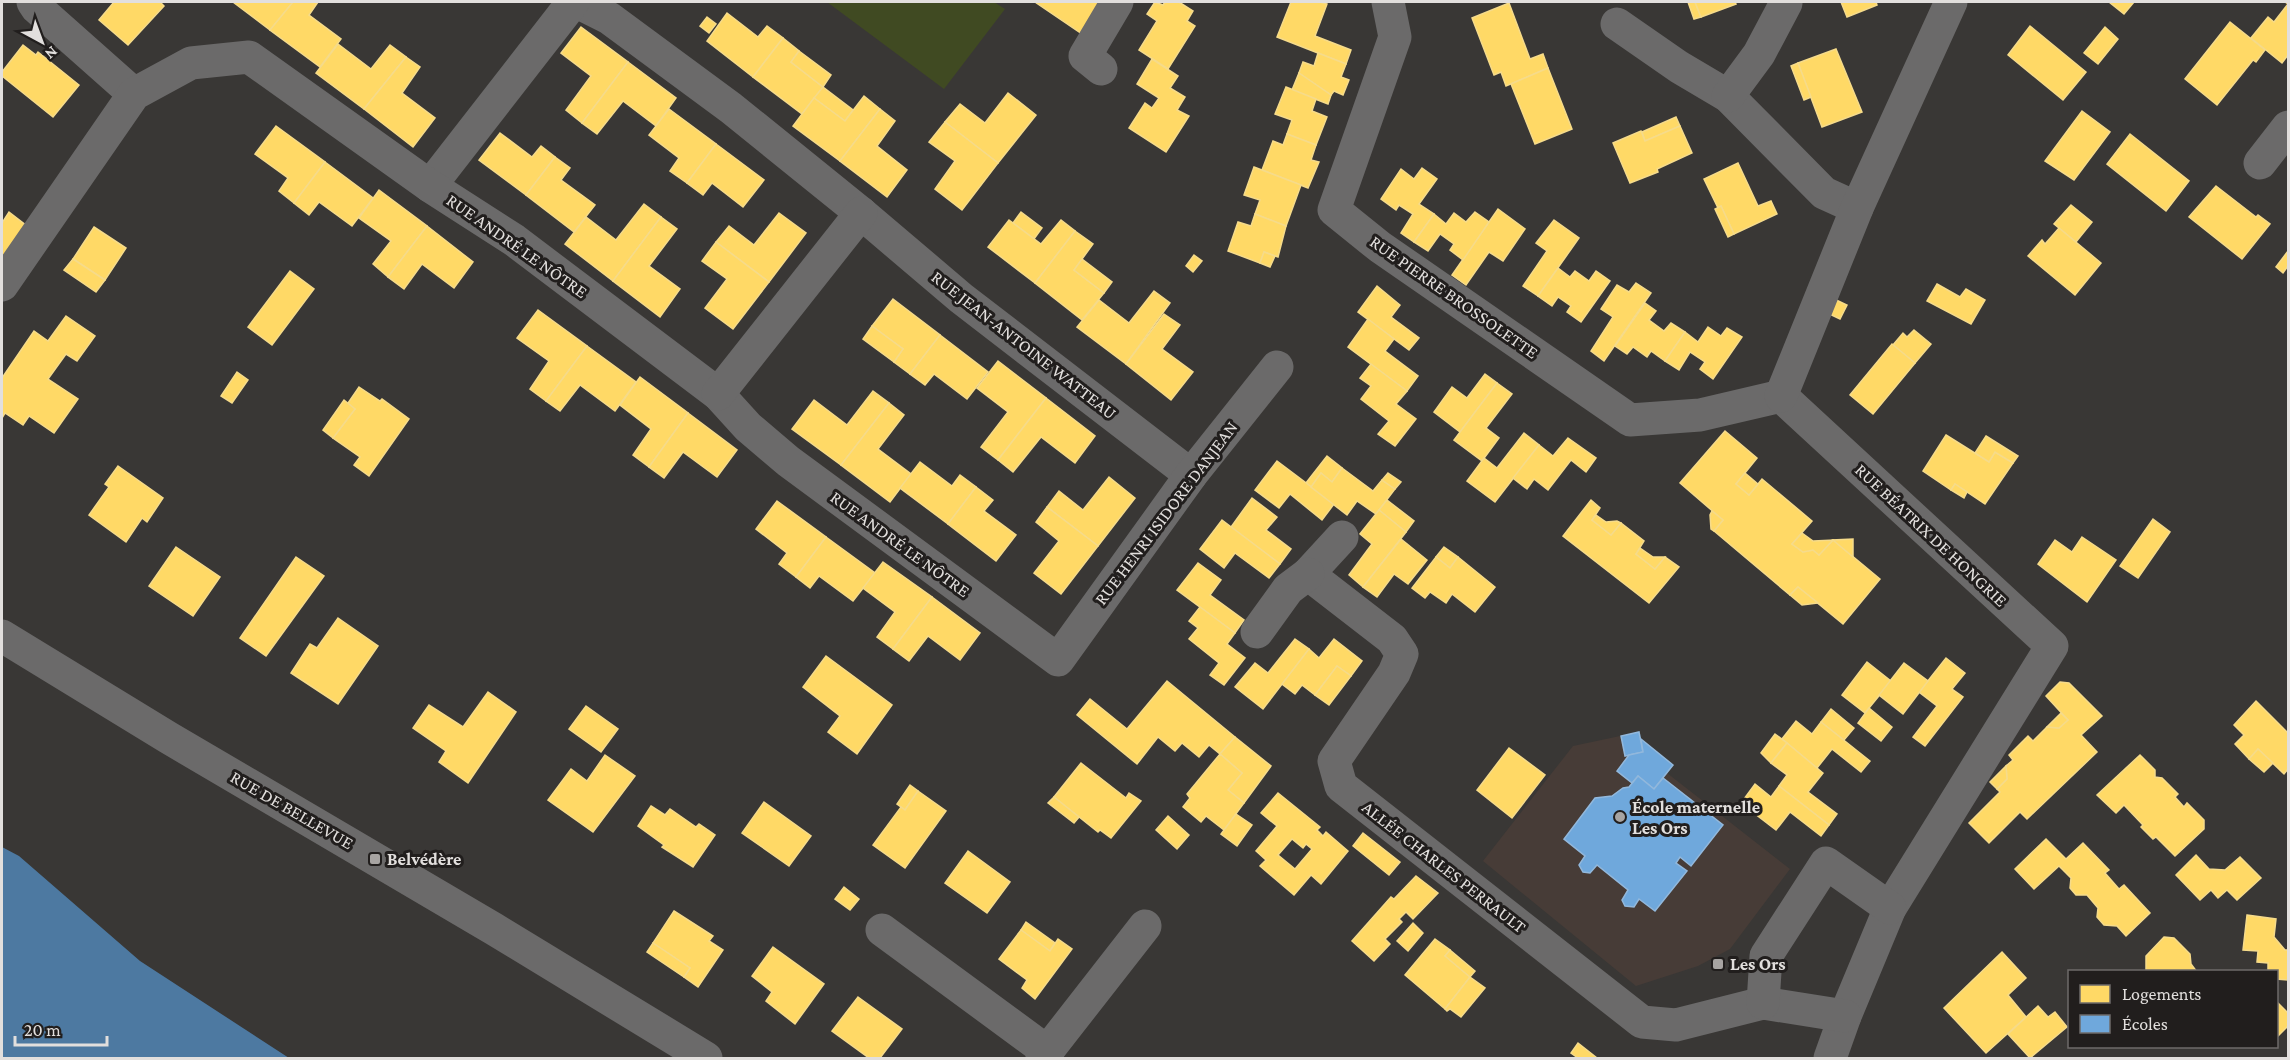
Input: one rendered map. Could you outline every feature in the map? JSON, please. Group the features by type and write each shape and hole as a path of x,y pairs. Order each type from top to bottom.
{"street":[{"path":"33,2 134,94"},
{"path":"430,186 575,2"},
{"name":"RUE JEAN-ANTOINE WATTEAU","path":"575,2 609,18 731,108 962,298 1191,475"},
{"path":"1101,69 1085,56 1117,2"},
{"name":"RUE PIERRE BROSSOLETTE","path":"1388,2 1395,37 1334,210 1380,247 1630,420 1700,415 1781,396"},
{"path":"1781,396 1857,208 1950,2"},
{"path":"1728,96 1759,54 1786,3"},
{"path":"1617,24 1679,67 1728,96 1824,193 1857,208"},
{"name":"RUE ANDRÉ LE NÔTRE","path":"2,285 134,94 191,63 249,57 430,186 514,240 718,394 748,427 788,461 1058,660"},
{"path":"2260,163 2289,127"},
{"path":"718,394 861,213"},
{"name":"RUE HENRI ISIDORE DANJEAN","path":"1058,660 1191,475 1277,367"},
{"name":"RUE BÉATRIX DE HONGRIE","path":"1781,396 2052,646 1890,908 1845,1016 1830,1059"},
{"path":"1257,632 1288,589 1308,574 1342,537"},
{"name":"ALLÉE CHARLES PERRAULT","path":"1308,574 1392,639 1402,654 1394,673 1334,761 1341,786 1642,1022 1676,1025 1763,1003 1845,1016"},
{"name":"RUE DE BELLEVUE","path":"2,636 169,738 494,929 706,1059"},
{"path":"1763,1003 1766,956 1826,863 1890,908"},
{"path":"882,930 1045,1055 1145,926"}],"shaded area":[{"name":"École maternelle Les Ors","path":"1639,732 1641,739 1673,765 1667,773 1790,869 1730,949 1698,966 1636,986 1483,861 1573,746"}],"green space":[{"path":"827,2 994,2 1005,9 944,89"}],"water":[{"path":"2,847 19,856 140,961 289,1058 2,1058"}],"building: Logements":[{"path":"114,2 160,2 164,6 128,45 99,20"},
{"path":"233,2 293,2 270,30"},
{"path":"293,2 318,2 309,15 341,39 320,67 270,30"},
{"path":"1035,2 1102,2 1082,34"},
{"path":"1155,2 1163,5 1165,2 1179,2 1193,11 1187,21 1195,26 1168,69 1139,50 1157,21 1147,14"},
{"path":"1291,2 1327,4 1315,36 1351,50 1346,64 1277,37"},
{"path":"1688,2 1695,2 1701,17 1694,19"},
{"path":"1695,2 1735,2 1736,4 1701,17"},
{"path":"1841,2 1876,2 1877,5 1847,17"},
{"path":"2109,2 2134,2 2124,14"},
{"path":"1509,3 1530,59 1543,54 1548,68 1506,86 1501,72 1494,75 1472,18"},
{"path":"2288,4 2288,55 2282,63 2251,38 2268,17 2274,22"},
{"path":"727,13 758,37 767,26 783,38 753,77 707,41"},
{"path":"707,17 716,24 709,33 700,26"},
{"path":"2230,22 2265,50 2256,62 2253,60 2217,105 2185,79"},
{"path":"2030,26 2086,72 2063,100 2008,55"},
{"path":"581,27 628,62 582,123 566,110 591,76 561,53"},
{"path":"2105,27 2118,39 2098,64 2084,53"},
{"path":"783,38 799,51 791,62 823,87 802,114 753,77"},
{"path":"338,44 371,69 390,45 406,57 364,109 316,73"},
{"path":"23,45 36,55 38,52 79,85 53,117 2,76 2,72"},
{"path":"1836,49 1862,112 1822,127 1798,63"},
{"path":"799,51 831,75 823,87 791,62"},
{"path":"1318,53 1346,64 1341,77 1349,80 1343,95 1334,91 1331,95 1299,73 1303,62 1314,66"},
{"path":"406,57 420,67 402,93 435,118 413,147 364,109"},
{"path":"1152,59 1178,76 1170,88 1185,97 1177,110 1189,116 1166,152 1129,128 1145,103 1152,108 1159,98 1137,84"},
{"path":"628,62 676,98 656,126 623,101 597,134 582,123"},
{"path":"1798,63 1811,97 1804,100 1791,66"},
{"path":"1548,68 1572,129 1535,144 1511,84"},
{"path":"1299,73 1331,95 1328,104 1292,90"},
{"path":"823,87 853,110 845,121 814,98"},
{"path":"1286,87 1316,99 1312,111 1327,117 1316,145 1287,134 1292,120 1275,114"},
{"path":"1008,93 1036,115 998,163 945,122 960,104 985,123"},
{"path":"864,96 880,109 840,161 793,126 814,98 845,121"},
{"path":"669,109 716,144 687,183 670,171 679,158 649,135"},
{"path":"880,109 895,121 877,146 907,170 887,197 840,161"},
{"path":"2082,111 2110,132 2074,180 2045,161"},
{"path":"1676,117 1680,126 1645,141 1642,132"},
{"path":"945,122 998,163 962,210 935,189 955,161 929,142"},
{"path":"276,126 325,162 294,203 279,191 288,178 255,154"},
{"path":"1680,126 1692,153 1657,169 1658,172 1630,183 1613,143 1641,131 1645,141"},
{"path":"500,133 532,157 541,146 555,157 526,195 479,160"},
{"path":"1287,134 1316,145 1311,160 1319,162 1308,188 1262,170 1273,141 1283,145"},
{"path":"2130,134 2189,181 2166,211 2107,164"},
{"path":"716,144 764,180 743,207 712,183 703,195 687,183"},
{"path":"555,157 570,168 561,180 595,205 574,232 526,195"},
{"path":"325,162 373,198 352,226 319,202 309,215 294,203"},
{"path":"1738,163 1758,206 1771,201 1777,214 1734,234 1721,206 1718,208 1704,179"},
{"path":"1254,167 1301,185 1286,226 1255,214 1260,200 1244,195"},
{"path":"1422,168 1437,179 1419,204 1434,214 1414,242 1401,233 1413,214 1399,205 1396,210 1381,199 1401,169 1414,179"},
{"path":"2216,186 2256,217 2258,215 2270,224 2242,259 2189,217"},
{"path":"379,190 427,226 388,277 373,264 391,241 359,218"},
{"path":"644,204 661,217 613,281 565,244 586,217 616,240"},
{"path":"2071,205 2092,222 2076,242 2054,224"},
{"path":"1721,206 1734,234 1728,237 1715,209"},
{"path":"1498,209 1525,229 1503,261 1489,252 1466,285 1452,275"},
{"path":"9,212 27,226 2,263 2,223"},
{"path":"1021,212 1042,228 1034,239 1013,223"},
{"path":"1475,212 1489,222 1463,260 1450,250 1454,244 1440,234 1428,251 1414,242 1434,214 1446,224 1454,213 1466,222"},
{"path":"779,213 806,233 769,282 716,242 729,226 754,245"},
{"path":"1255,214 1286,226 1278,257 1264,252 1260,263 1228,251 1238,222 1251,226"},
{"path":"661,217 677,229 649,266 680,289 660,317 613,281"},
{"path":"1009,220 1041,244 1061,220 1075,231 1035,283 988,247"},
{"path":"1554,220 1579,238 1538,296 1523,286 1547,251 1536,243"},
{"path":"427,226 473,262 454,288 422,264 404,289 388,277"},
{"path":"94,227 126,248 105,280 73,259"},
{"path":"2059,228 2101,263 2075,295 2028,256 2042,240 2045,244"},
{"path":"1075,231 1093,244 1074,270 1104,293 1082,320 1035,283"},
{"path":"716,242 769,282 733,329 705,308 727,279 702,261"},
{"path":"2288,251 2288,266 2283,273 2276,267"},
{"path":"1264,252 1275,256 1270,267 1260,263"},
{"path":"1194,255 1202,261 1193,272 1186,266"},
{"path":"73,259 105,280 96,292 64,270"},
{"path":"1082,259 1112,282 1104,293 1074,270"},
{"path":"1558,268 1570,277 1575,271 1589,281 1596,271 1610,281 1581,322 1567,312 1571,306 1558,297 1552,306 1538,296"},
{"path":"290,271 314,289 272,345 248,327"},
{"path":"1636,283 1651,293 1604,361 1591,351 1613,317 1601,309 1617,285 1629,292"},
{"path":"1937,284 1960,297 1966,289 1985,300 1971,324 1927,301"},
{"path":"1377,286 1400,305 1391,317 1419,338 1409,350 1358,312"},
{"path":"1154,291 1170,303 1126,364 1077,327 1099,300 1129,323"},
{"path":"1832,298 1847,305 1840,319 1825,312"},
{"path":"893,299 940,335 910,374 894,362 903,349 872,326"},
{"path":"1645,303 1656,311 1649,320 1664,331 1671,323 1685,332 1665,361 1651,351 1647,357 1633,347 1627,354 1615,346"},
{"path":"538,310 587,346 546,401 530,389 549,361 517,338"},
{"path":"1164,314 1180,325 1162,349 1193,372 1171,400 1126,364"},
{"path":"66,316 95,336 77,361 66,354 48,379 78,399 54,433 29,416 23,425 5,413 2,418 2,378 34,331 48,341"},
{"path":"1368,319 1394,339 1385,351 1418,376 1407,391 1348,347"},
{"path":"872,326 903,349 894,362 863,339"},
{"path":"1708,327 1721,336 1727,328 1742,337 1713,379 1700,369 1705,362 1690,352 1679,370 1665,361 1685,332 1698,342"},
{"path":"1914,330 1931,344 1915,363 1893,345 1903,333 1907,337"},
{"path":"940,335 988,372 967,399 934,374 925,385 910,374"},
{"path":"1892,344 1915,363 1873,414 1850,395"},
{"path":"587,346 636,382 615,411 580,385 560,411 546,401"},
{"path":"998,361 1046,398 998,460 981,447 1008,412 977,388"},
{"path":"1371,364 1407,391 1396,404 1416,419 1395,446 1378,434 1389,421 1361,399 1371,386 1360,378"},
{"path":"237,372 248,380 232,403 221,396"},
{"path":"1485,374 1497,383 1460,432 1434,412 1452,387 1467,398"},
{"path":"640,377 688,413 649,467 633,455 651,429 620,405"},
{"path":"1497,383 1512,394 1486,428 1499,438 1482,461 1454,440"},
{"path":"359,387 380,401 382,399 409,419 369,476 354,465 360,457 333,438 355,409 348,403"},
{"path":"873,391 889,403 841,465 792,429 814,400 847,425"},
{"path":"1046,398 1095,436 1075,463 1041,437 1013,472 998,460"},
{"path":"344,400 355,409 333,438 323,430"},
{"path":"889,403 904,415 878,449 911,474 890,502 841,465"},
{"path":"688,413 737,450 717,477 683,452 664,478 649,467"},
{"path":"1725,431 1757,458 1736,484 1749,495 1762,479 1812,521 1792,544 1803,552 1813,550 1819,555 1833,540 1880,579 1843,624 1798,587 1790,595 1714,531 1723,520 1680,483"},
{"path":"1524,433 1539,445 1495,502 1467,481 1484,458 1497,468"},
{"path":"1946,435 1989,462 1995,452 2013,463 1985,504 1955,484 1951,490 1923,471"},
{"path":"1986,436 2018,456 2013,463 1995,452 1989,462 1975,453"},
{"path":"1568,438 1596,458 1586,472 1571,460 1548,490 1534,479 1527,489 1513,478 1539,445 1553,456"},
{"path":"1327,456 1342,468 1332,482 1321,473 1311,487 1306,483"},
{"path":"1277,461 1334,504 1322,520 1290,494 1279,508 1255,490"},
{"path":"920,462 952,486 960,475 976,487 948,524 900,488"},
{"path":"118,466 163,498 147,522 142,518 126,542 89,515 109,487 105,484"},
{"path":"1342,468 1373,491 1382,480 1395,489 1376,514 1357,501 1347,515 1311,487 1321,473 1332,482"},
{"path":"1388,473 1401,482 1395,489 1382,480"},
{"path":"1745,473 1758,484 1749,495 1736,484"},
{"path":"1109,477 1135,498 1098,546 1047,507 1059,491 1083,510"},
{"path":"1955,484 1967,492 1964,498 1951,490"},
{"path":"976,487 993,500 984,511 1016,535 996,561 948,524"},
{"path":"1252,498 1277,517 1266,530 1291,549 1280,564 1231,527"},
{"path":"1387,500 1414,521 1406,532 1379,510"},
{"path":"1591,500 1600,508 1592,520 1611,535 1621,523 1644,541 1636,554 1655,569 1665,557 1679,567 1649,603 1563,536"},
{"path":"777,501 826,537 796,577 779,564 787,553 756,529"},
{"path":"1047,507 1098,546 1061,594 1034,573 1059,541 1036,522"},
{"path":"1379,510 1406,532 1363,587 1349,575 1372,544 1360,534"},
{"path":"1712,511 1723,520 1714,531 1711,529"},
{"path":"1596,515 1606,522 1621,523 1611,535 1592,520"},
{"path":"2153,519 2170,532 2138,578 2120,566"},
{"path":"1222,520 1280,564 1269,578 1235,553 1224,568 1200,549"},
{"path":"1802,533 1813,541 1833,540 1819,555 1813,550 1803,552 1792,544"},
{"path":"826,537 875,573 853,601 819,576 810,588 796,577"},
{"path":"2082,537 2116,560 2087,602 2038,564 2055,540 2072,552"},
{"path":"1401,539 1427,560 1408,584 1394,574 1377,597 1363,587"},
{"path":"1853,539 1853,557 1833,540"},
{"path":"176,547 220,577 193,616 149,586"},
{"path":"1444,547 1458,557 1450,568 1436,557"},
{"path":"1640,548 1653,557 1665,557 1655,569 1636,554"},
{"path":"296,557 324,576 266,656 240,638"},
{"path":"1436,557 1450,568 1458,557 1495,587 1475,612 1452,594 1446,603 1430,592 1425,598 1412,588"},
{"path":"883,562 932,597 893,649 877,637 895,612 863,588"},
{"path":"1198,563 1221,580 1210,595 1244,620 1235,633 1177,590"},
{"path":"1798,587 1818,603 1802,605 1790,595"},
{"path":"932,597 980,633 960,660 928,636 909,661 893,649"},
{"path":"1200,607 1235,633 1227,644 1245,658 1224,685 1210,675 1219,663 1189,639 1198,628 1189,621"},
{"path":"338,618 378,646 338,704 291,673 310,644 317,648"},
{"path":"1295,639 1309,649 1263,709 1235,687 1255,663 1268,673"},
{"path":"1334,639 1362,661 1351,676 1337,666 1315,695 1302,685 1295,694 1282,684 1309,649 1319,658"},
{"path":"826,656 892,705 857,754 828,732 840,716 803,687"},
{"path":"1946,658 1965,673 1952,689 1963,697 1925,746 1913,737 1937,706 1919,692"},
{"path":"1867,662 1891,681 1865,713 1842,695"},
{"path":"1904,663 1928,681 1903,714 1879,695"},
{"path":"1337,666 1351,676 1329,705 1315,695"},
{"path":"1167,681 1235,737 1220,754 1209,745 1199,757 1182,743 1175,751 1158,737 1137,764 1077,715 1090,699 1127,729"},
{"path":"2060,682 2069,683 2102,716 2081,735 2097,752 2027,819 2020,812 1989,843 1969,823 2000,792 1997,789 2007,779 2006,766 2013,760 2009,755 2028,736 2033,741 2047,727 2059,728 2068,720 2046,696"},
{"path":"488,692 516,712 468,783 439,762 446,751 413,728 429,705 463,727"},
{"path":"2256,701 2288,733 2288,769 2284,774 2258,749 2249,759 2235,744 2244,735 2234,725"},
{"path":"586,706 618,729 601,752 569,729"},
{"path":"1869,708 1892,727 1881,741 1858,723"},
{"path":"1831,709 1854,728 1844,740 1821,722"},
{"path":"2061,713 2068,720 2059,728 2047,727"},
{"path":"1796,721 1812,734 1821,722 1870,761 1861,772 1832,749 1817,768 1782,739"},
{"path":"1775,734 1787,743 1771,763 1761,753"},
{"path":"1235,737 1271,766 1244,803 1228,790 1242,773 1220,754"},
{"path":"1787,743 1823,773 1808,792 1837,814 1829,825 1779,786 1787,775 1771,763"},
{"path":"1509,748 1545,775 1512,818 1477,790"},
{"path":"2258,749 2273,763 2264,772 2249,759"},
{"path":"1220,754 1242,773 1228,790 1244,803 1224,830 1206,816 1201,822 1183,807 1190,798 1187,794"},
{"path":"605,755 635,776 593,832 548,800 571,769 587,781"},
{"path":"2140,755 2155,770 2155,777 2162,778 2178,794 2175,797 2184,807 2187,803 2204,820 2204,829 2175,856 2156,837 2153,839 2141,827 2143,825 2124,805 2116,813 2097,795"},
{"path":"1081,763 1126,798 1129,793 1141,801 1111,838 1100,830 1098,832 1054,797"},
{"path":"2006,766 2007,779 1997,789 1990,782"},
{"path":"1755,784 1771,797 1779,786 1829,825 1821,836 1790,812 1776,830 1741,803"},
{"path":"910,785 918,791 905,810 897,804"},
{"path":"918,791 946,811 905,868 873,845 901,807 905,810"},
{"path":"1278,793 1320,827 1317,830 1323,836 1326,832 1348,851 1321,884 1311,875 1294,895 1260,866 1266,860 1256,851 1277,826 1261,813","holes":["1292,839 1303,848 1306,844 1312,849 1295,869 1278,855"]},
{"path":"1054,797 1079,817 1074,823 1048,803"},
{"path":"764,802 811,836 789,866 742,833"},
{"path":"651,806 665,815 670,809 696,827 699,824 715,835 693,867 662,847 664,845 638,826"},
{"path":"1236,814 1252,825 1237,846 1221,834"},
{"path":"1168,816 1189,835 1177,849 1156,830"},
{"path":"1363,833 1400,862 1389,875 1353,846"},
{"path":"2046,839 2066,859 2083,843 2109,870 2105,873 2119,889 2124,885 2150,913 2126,936 2117,926 2104,925 2097,917 2098,908 2087,895 2076,895 2070,888 2071,878 2059,866 2034,889 2015,869"},
{"path":"968,851 1010,882 987,913 945,883"},
{"path":"2196,855 2209,869 2225,870 2240,857 2261,878 2237,900 2227,890 2218,898 2211,890 2200,900 2176,875"},
{"path":"1416,876 1438,893 1413,919 1406,912 1399,919 1402,922 1385,939 1390,944 1374,961 1352,941 1391,897 1394,899"},
{"path":"844,887 859,899 850,910 835,899"},
{"path":"674,911 713,936 709,941 723,950 698,987 684,977 690,968 653,943"},
{"path":"2247,915 2276,919 2274,937 2285,950 2288,950 2288,980 2278,979 2278,970 2268,970 2268,963 2257,962 2258,951 2243,950"},
{"path":"1026,922 1055,943 1050,951 1021,930"},
{"path":"1413,923 1423,933 1408,951 1397,941"},
{"path":"1021,930 1050,951 1058,939 1072,949 1035,999 1022,988 1027,980 999,959"},
{"path":"2164,937 2174,938 2190,954 2191,964 2196,970 2146,970 2146,956"},
{"path":"1435,939 1450,950 1445,956 1470,977 1445,1009 1405,975"},
{"path":"653,943 690,968 684,977 647,952"},
{"path":"773,947 824,984 795,1024 766,1001 772,992 752,976"},
{"path":"1450,950 1475,971 1470,977 1445,956"},
{"path":"2002,952 2026,978 2008,995 2026,1017 1986,1053 1944,1008"},
{"path":"1470,977 1485,988 1461,1017 1450,1009 1447,1011 1445,1009"},
{"path":"858,997 902,1029 880,1058 869,1058 832,1031"},
{"path":"2278,1003 2288,1013 2288,1026 2278,1036"},
{"path":"2038,1006 2048,1017 2055,1012 2067,1027 2030,1058 2008,1034"},
{"path":"1578,1043 1597,1058 1578,1058 1571,1053"}],"building: Écoles":[{"path":"1639,732 1643,752 1625,756 1621,736"},
{"path":"1641,739 1673,765 1654,789 1638,776 1632,783 1617,771 1629,755 1643,752"},
{"path":"1638,776 1654,789 1663,778 1723,825 1691,866 1680,857 1676,863 1687,871 1655,911 1639,899 1634,907 1625,906 1622,900 1628,890 1597,865 1590,873 1583,872 1579,865 1585,856 1564,839 1595,798 1612,796 1623,788 1629,787"}],"place":[{"name":"École maternelle Les Ors","path":"1620,817"},
{"name":"Belvédère","path":"375,859"},
{"name":"Les Ors","path":"1718,964"}]}
